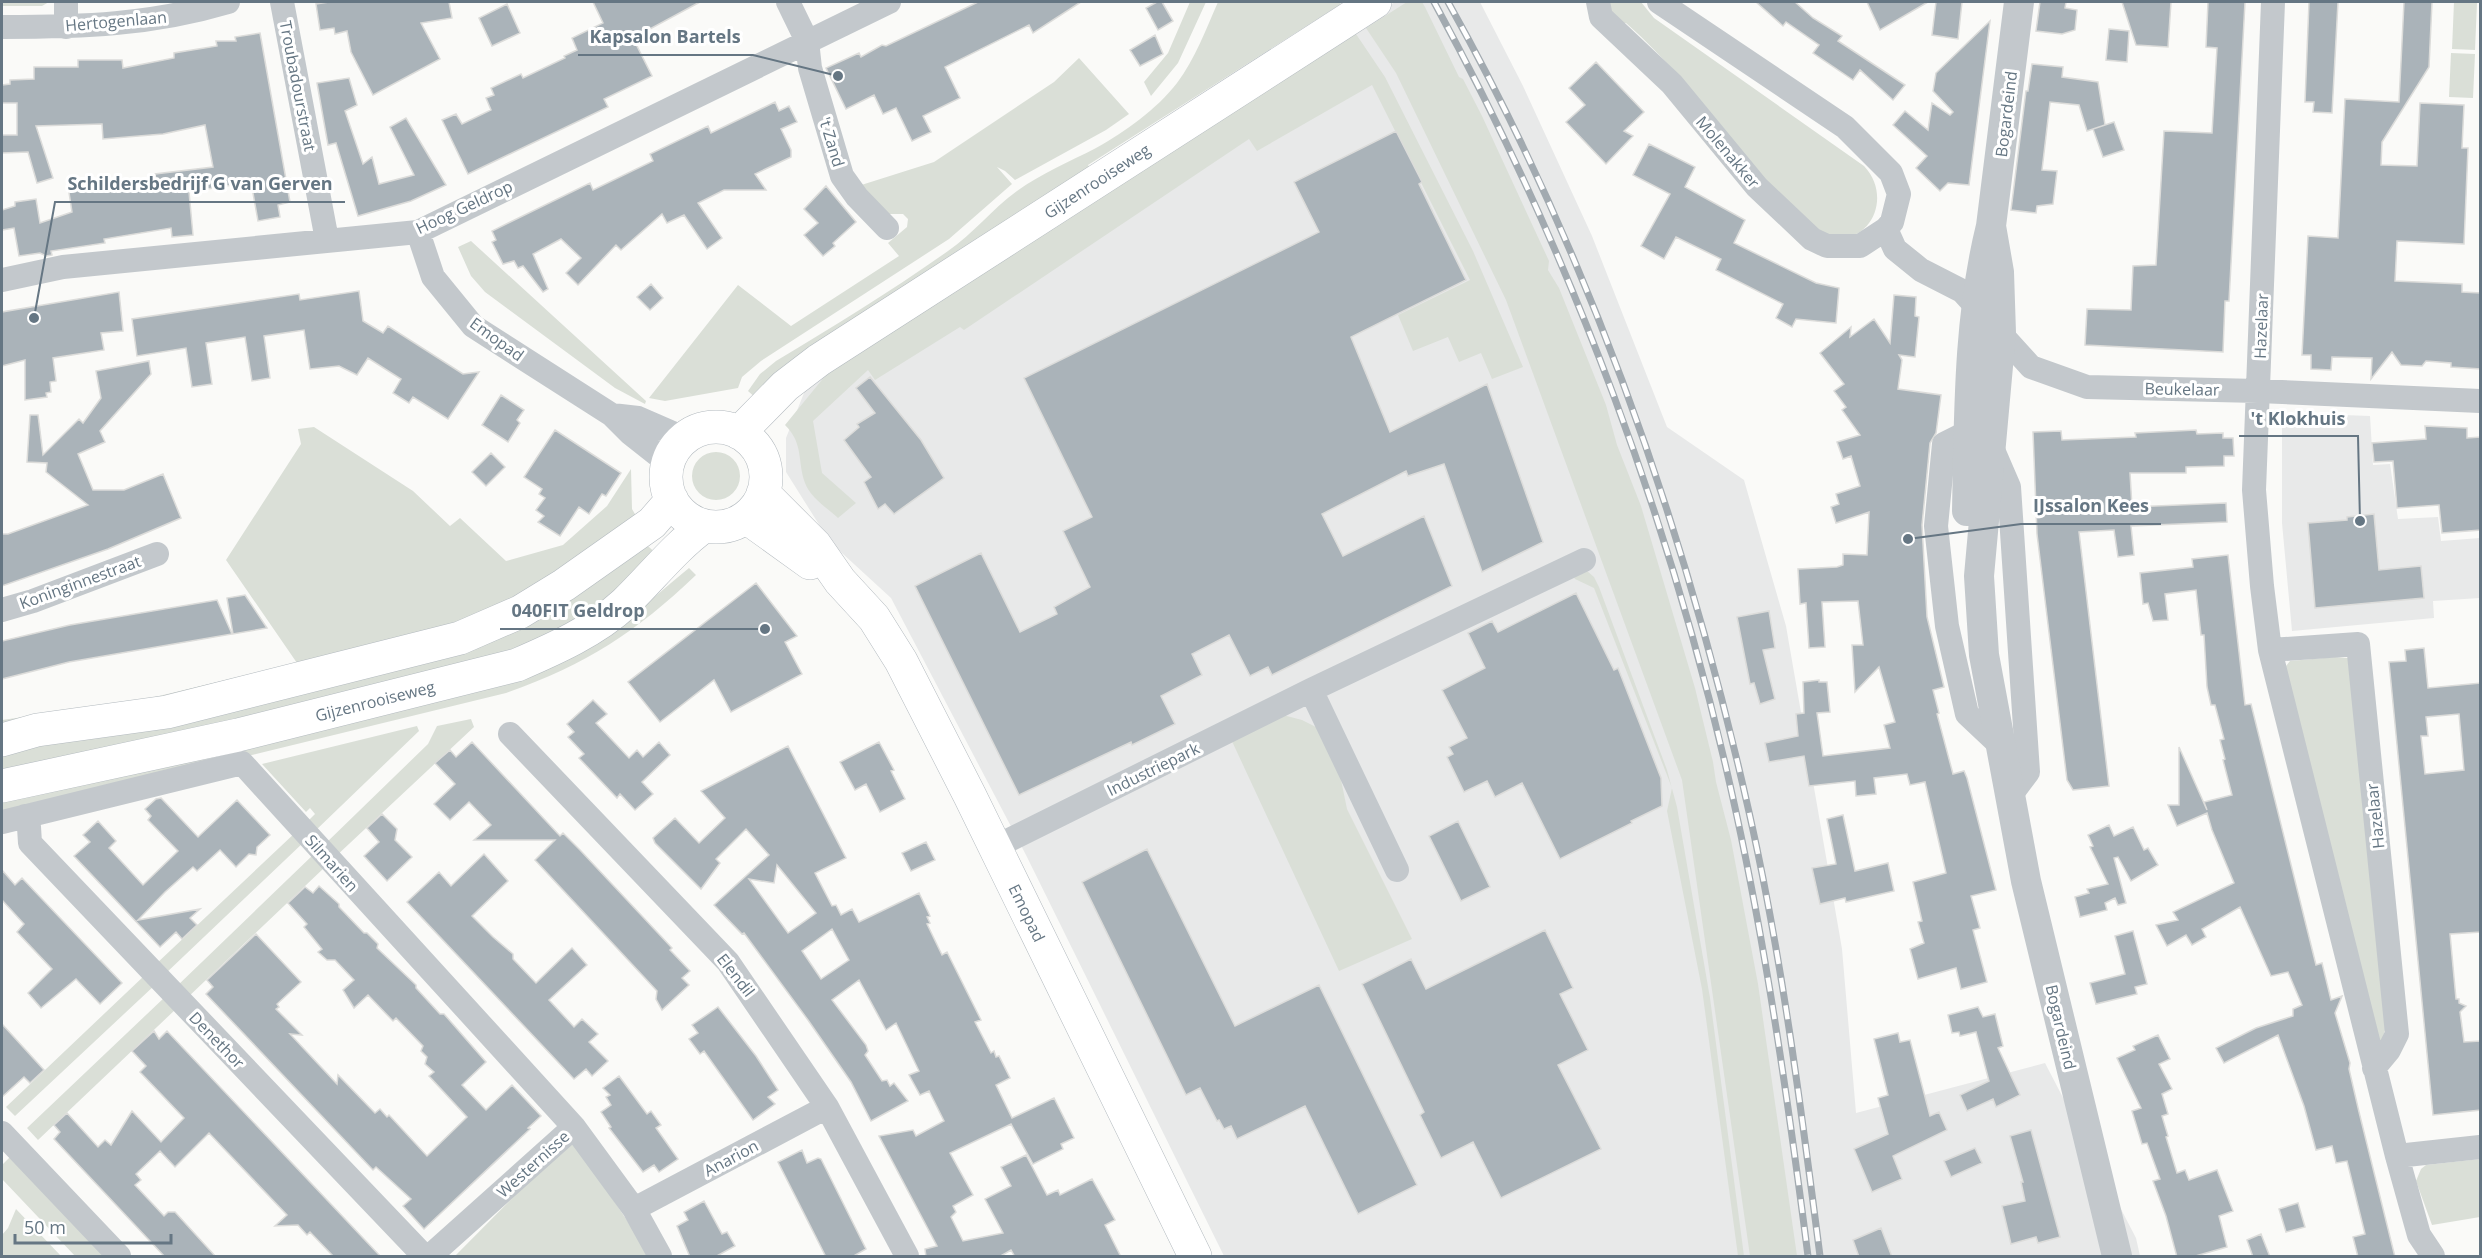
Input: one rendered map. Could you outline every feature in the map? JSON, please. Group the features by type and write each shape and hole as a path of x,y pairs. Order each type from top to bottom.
{"main road":[{"name":"Gijzenrooiseweg","path":"748,441 800,393 819,360 1375,2"},
{"path":"723,428 748,441 765,465 766,483 755,505 726,526 704,526 685,516 672,500 667,486 676,450 705,429 723,428"},
{"path":"2,740 37,730 167,712 460,638 520,612 564,585 652,522 672,500"},
{"name":"Emopad","path":"755,505 802,559 840,581 874,618 901,661 995,847 1195,1257"},
{"name":"Gijzenrooiseweg","path":"2,786 238,735 517,665 559,646 594,626 623,604 679,545 704,526"}],"street":[{"path":"66,2 66,27"},
{"name":"Hertogenlaan","path":"2,27 66,27 136,22 181,15 228,2"},
{"name":"Troubadourstraat","path":"282,2 327,240"},
{"name":"'t Zand","path":"788,2 807,41 810,68 842,176 857,197 887,228"},
{"name":"Hoog Geldrop","path":"2,280 63,267 418,232 889,2"},
{"name":"Molenakker","path":"1598,2 1600,17 1672,84 1757,187 1812,239 1827,246 1860,246 1886,229"},
{"path":"1659,2 1845,127 1892,172 1899,194 1892,222 1886,229 1894,249 1921,270 1962,291 1977,306"},
{"name":"Bogardeind","path":"2010,796 2028,772 2009,487 1979,437 1969,392 1983,258 1991,226 2019,2"},
{"name":"Hazelaar","path":"2273,2 2254,490 2270,650 2397,1156 2419,1235 2433,1257"},
{"name":"Bogardeind","path":"1991,226 2000,272 2001,333 1996,388 1979,437 1966,529 1979,576 1984,655 2026,881 2117,1257"},
{"name":"Emopad","path":"418,232 433,277 473,326 612,415 638,418 676,450"},
{"name":"Beukelaar","path":"1977,306 2031,367 2087,387 2258,391 2481,401"},
{"path":"1996,388 2011,375 2031,367"},
{"path":"1979,437 1944,444 1936,526 1947,626 1967,714 2001,746"},
{"name":"Koninginnestraat","path":"2,610 33,601 157,554"},
{"name":"Industriepark","path":"995,847 1311,690 1584,560"},
{"name":"Hazelaar","path":"2270,650 2358,644 2397,1034 2389,1050 2374,1068"},
{"path":"1311,690 1397,870"},
{"name":"Elendil","path":"510,734 728,962 828,1107 907,1257"},
{"name":"Silmarien","path":"25,816 242,764 574,1127"},
{"path":"2,822 25,816"},
{"name":"Denethor","path":"25,816 29,826 30,843 424,1257"},
{"name":"Anarion","path":"634,1209 828,1107"},
{"name":"Westernisse","path":"430,1257 574,1127 634,1209 660,1257"},
{"path":"2,1133 119,1257"},
{"path":"2397,1156 2481,1147"}],"shaded area":[{"path":"2,2 49,2 42,6 2,6"},
{"path":"1190,2 1206,2 1178,63 1151,96 1144,82 1168,53"},
{"path":"1218,2 1339,2 1341,4 1088,165 1091,170 757,399 748,391 760,374 776,361 885,294 948,251 1017,191 1046,173 1107,142 1150,111 1169,93 1183,74 1200,44"},
{"path":"1395,2 1480,2 1523,86 1592,236 1667,427 1744,480 1786,626 1842,949 1856,1113 2045,1063 2136,1238 2140,1256 1224,1256 1026,855 891,598 830,542 786,472 786,438 810,378 1200,124"},
{"path":"1407,2 1422,2 1459,77 1463,79 1482,116 1549,261 1548,270 1559,288 1606,405 1617,445 1641,506 1695,688 1731,840 1758,984 1797,1256 1750,1256 1682,780 1506,300 1396,73 1366,28"},
{"path":"1608,2 1641,2 1654,18 1864,166 1873,180 1877,195 1876,209 1870,222 1861,232 1848,237 1833,237 1810,227 1764,180 1656,51 1626,23 1619,24"},
{"path":"2454,2 2477,3 2475,50 2452,49"},
{"path":"1356,34 1385,77 1473,251 1523,367 1492,379 1481,353 1459,362 1448,337 1413,351 1398,315 1470,280 1372,85 1257,151 1249,139 964,330 960,327 875,380 868,370 813,421 822,473 856,503 838,518 811,493 805,483 798,446 785,425 830,370"},
{"path":"2451,53 2475,54 2473,98 2449,97"},
{"path":"1079,58 1129,114 1106,130 1015,180 997,167 1012,184 949,239 761,361 742,377 738,388 665,401 649,398 738,285 791,326 899,256 888,243 907,227 908,219 903,214 881,214 855,187 934,162 1054,82"},
{"path":"471,241 646,401 645,404 615,388 485,292 471,276 458,247"},
{"path":"2289,413 2370,416 2373,465 2390,464 2398,519 2438,517 2441,541 2480,538 2480,598 2433,601 2434,618 2292,631 2282,523 2282,422"},
{"path":"314,427 413,491 450,526 460,518 506,561 563,545 607,506 631,469 632,509 639,521 553,584 399,649 2,730 2,720 138,701 297,663 226,560 301,444 298,429"},
{"path":"716,452 733,459 740,476 733,493 716,500 699,493 692,476 699,459"},
{"path":"640,539 659,556 544,647 2,780 2,754 433,653"},
{"path":"689,568 696,575 674,596 630,630 585,659 506,693 2,816 2,794 529,676 594,643"},
{"path":"1586,570 1594,577 1599,587 1672,787 1594,588 1575,579 1571,572"},
{"path":"2348,658 2386,1026 2383,1038 2379,1042 2286,677 2286,666 2290,661"},
{"path":"1279,714 1302,720 1316,727 1340,775 1347,809 1412,939 1339,971 1230,737"},
{"path":"471,719 474,727 334,858 324,845 428,744 437,726"},
{"path":"417,726 419,731 314,832 307,822 315,814 310,808 306,812 262,764"},
{"path":"1672,788 1710,998 1744,1256 1738,1256 1702,989 1667,811"},
{"path":"297,831 305,841 164,975 155,965"},
{"path":"314,854 325,867 186,999 176,987"},
{"path":"145,975 155,985 15,1116 6,1107"},
{"path":"166,996 177,1008 38,1140 27,1128"},
{"path":"572,1138 640,1240 648,1256 455,1256"},
{"path":"11,1156 107,1256 75,1256 2,1179 2,1165"},
{"path":"2480,1159 2480,1217 2432,1225 2416,1181 2421,1169 2426,1165"},
{"path":"16,1209 61,1256 2,1256 2,1235 8,1228"}],"building":[{"path":"329,2 449,2 452,18 421,23 440,59 373,95 351,52 347,31 335,34 334,28 320,30 316,4"},
{"path":"593,2 700,2 633,38 652,76 604,99 608,107 468,174 442,120 456,114 462,124 491,110 486,98 494,95 491,88 521,74 523,78 577,50 572,38 603,23"},
{"path":"978,2 1081,2 1033,33 1029,25 945,67 960,98 923,116 931,132 912,141 896,108 883,114 874,95 846,109 826,68 859,53 861,57 882,45 886,46"},
{"path":"1162,2 1173,21 1158,30 1146,8"},
{"path":"1756,2 1795,2 1813,18 1842,36 1838,41 1905,85 1893,100 1860,70 1853,80 1813,53 1819,45 1786,22 1783,26"},
{"path":"1867,2 1928,2 1880,30"},
{"path":"1936,2 1962,2 1958,39 1932,35"},
{"path":"2040,2 2066,2 2065,8 2077,10 2075,30 2062,34 2036,31"},
{"path":"2122,2 2171,2 2168,47 2136,45"},
{"path":"2208,2 2245,2 2229,301 2225,301 2223,352 2085,345 2087,309 2131,310 2133,266 2156,265 2164,131 2212,133 2217,48 2206,47"},
{"path":"2309,2 2338,2 2332,113 2313,112 2314,102 2305,102"},
{"path":"2404,2 2432,2 2429,67 2382,142 2381,165 2417,166 2420,103 2464,105 2462,148 2468,148 2464,244 2397,241 2395,281 2462,284 2462,292 2481,293 2481,369 2451,367 2451,363 2426,361 2422,366 2401,365 2392,352 2371,379 2372,358 2332,357 2331,370 2311,369 2311,355 2302,355 2308,236 2338,238 2345,99 2399,102"},
{"path":"507,4 520,33 492,46 479,18"},
{"path":"1990,21 1969,185 1948,183 1940,191 1916,168 1927,156 1893,125 1905,111 1928,130 1932,103 1950,115 1953,112 1933,91 1936,73"},
{"path":"2109,29 2129,31 2127,62 2106,60"},
{"path":"260,33 290,202 278,205 280,217 258,221 251,182 189,192 193,235 172,237 171,228 104,239 105,243 51,251 52,255 46,256 40,253 19,256 14,228 2,230 2,210 15,206 15,202 36,199 40,223 72,212 68,186 114,182 116,191 157,186 155,174 213,167 205,125 163,134 103,139 102,124 36,126 53,178 37,183 28,152 2,153 2,135 17,135 17,103 2,103 2,85 10,84 10,80 34,79 34,67 78,67 78,60 122,60 123,68 174,58 174,53 217,46 216,41 236,41 235,37"},
{"path":"1155,35 1163,54 1140,66 1130,50"},
{"path":"1596,62 1644,112 1624,131 1633,136 1606,164 1566,122 1585,105 1569,88"},
{"path":"2032,64 2063,67 2062,77 2098,82 2105,125 2087,131 2079,105 2050,102 2042,170 2057,171 2053,204 2037,206 2036,213 2011,210 2026,91 2028,91"},
{"path":"349,78 357,105 345,111 363,164 372,157 379,184 414,175 390,127 406,118 446,185 411,201 358,216 336,143 328,145 317,83"},
{"path":"775,102 779,111 789,106 797,122 781,129 791,150 791,157 755,174 766,190 724,190 698,203 722,238 707,249 684,215 667,223 662,214 621,250 616,245 578,285 566,273 581,258 561,239 533,254 548,289 543,292 523,266 518,268 514,261 503,264 492,242 496,240 492,231 590,183 593,190 653,161 650,154 708,126 711,133"},
{"path":"2114,122 2124,150 2103,157 2093,129"},
{"path":"1396,131 1422,182 1419,184 1466,280 1351,337 1390,432 1487,384 1543,542 1482,572 1444,464 1408,476 1406,471 1322,514 1343,556 1424,516 1452,586 1272,675 1268,667 1250,676 1229,635 1192,654 1202,675 1161,696 1175,724 1132,745 1131,742 1019,795 915,586 981,553 1020,632 1057,614 1054,607 1090,587 1063,531 1092,517 1024,378 1319,232 1294,182"},
{"path":"1649,144 1695,167 1685,187 1745,220 1734,243 1816,283 1839,288 1836,323 1796,319 1792,327 1776,318 1783,304 1716,270 1721,259 1676,237 1664,259 1641,246 1670,194 1633,175"},
{"path":"826,186 856,222 833,243 835,246 823,256 804,235 818,223 804,209"},
{"path":"651,284 663,298 650,310 637,297"},
{"path":"359,291 363,321 383,333 388,326 463,374 479,372 448,419 413,397 409,403 393,393 401,379 368,358 357,375 339,366 310,369 304,330 264,336 270,378 252,381 245,337 206,343 212,384 192,387 186,348 137,356 132,319 299,294 300,300"},
{"path":"119,292 123,331 101,333 104,350 53,358 56,381 50,382 51,392 46,393 47,397 25,400 25,360 2,366 2,312"},
{"path":"1894,295 1916,297 1915,316 1919,317 1915,357 1899,355 1902,360 1898,389 1941,395 1936,433 1930,443 1922,525 1927,617 1944,687 1933,690 1953,774 1964,771 1967,778 1996,890 1971,896 1980,928 1973,930 1987,982 1961,989 1956,968 1918,979 1910,949 1924,943 1918,922 1922,921 1913,882 1946,873 1925,782 1910,785 1907,774 1874,778 1876,794 1856,796 1855,781 1809,786 1804,756 1769,762 1765,743 1798,736 1796,714 1804,713 1803,682 1819,680 1819,682 1827,682 1830,712 1817,713 1823,756 1890,748 1884,725 1895,722 1879,667 1855,692 1852,645 1863,645 1858,601 1822,602 1825,647 1809,648 1806,603 1800,604 1798,569 1837,567 1843,565 1843,554 1867,555 1869,512 1836,523 1831,507 1839,504 1836,494 1860,486 1851,456 1843,459 1837,442 1860,435 1842,410 1846,407 1834,391 1844,384 1820,353 1851,327 1850,337 1874,319 1890,343"},
{"path":"149,361 151,374 100,431 105,442 78,454 93,490 124,490 163,474 181,518 108,549 2,586 2,534 8,534 88,505 46,472 47,463 27,462 30,415 38,415 43,455 79,419 83,423 101,398 96,371"},
{"path":"870,377 921,440 944,478 894,514 885,504 878,509 864,482 871,477 844,440 859,427 857,424 875,413 856,388"},
{"path":"501,395 524,410 517,420 520,423 508,442 482,425"},
{"path":"2425,426 2467,428 2467,438 2481,437 2481,530 2442,533 2439,505 2397,508 2393,461 2374,462 2372,443 2426,439"},
{"path":"555,430 621,473 606,496 602,494 589,514 579,507 560,536 538,522 544,516 536,510 545,498 539,494 542,489 524,477"},
{"path":"2196,430 2197,434 2223,433 2223,438 2233,438 2234,456 2224,456 2224,466 2186,467 2186,473 2130,473 2132,507 2226,503 2227,522 2131,526 2134,555 2118,557 2114,530 2079,532 2109,786 2073,790 2067,780 2037,534 2033,432 2061,431 2062,440 2136,437 2135,433"},
{"path":"491,453 505,467 486,486 472,472"},
{"path":"2374,514 2379,570 2421,566 2424,598 2315,608 2308,523 2347,520 2347,517"},
{"path":"2228,555 2245,705 2251,704 2316,965 2322,963 2331,1000 2342,996 2335,1013 2350,1063 2349,1069 2395,1257 2358,1257 2353,1237 2365,1234 2347,1161 2336,1163 2332,1146 2316,1150 2304,1106 2278,1035 2224,1063 2216,1048 2256,1028 2293,1016 2293,1009 2302,1005 2288,972 2271,976 2240,907 2202,929 2206,937 2192,945 2186,935 2167,946 2156,925 2178,920 2173,912 2234,883 2207,813 2177,826 2168,805 2179,805 2179,747 2207,810 2204,802 2232,795 2220,740 2224,739 2215,705 2211,705 2207,687 2204,635 2201,635 2196,590 2165,594 2168,620 2153,621 2148,603 2143,604 2140,573 2193,567 2192,559"},
{"path":"756,583 797,636 785,642 802,674 731,712 714,680 660,722 628,682"},
{"path":"1576,593 1614,670 1618,668 1661,778 1662,806 1560,859 1522,783 1495,797 1487,781 1464,792 1447,757 1453,754 1449,747 1467,738 1442,690 1485,668 1468,633 1492,621 1498,632"},
{"path":"245,595 267,628 233,634 227,598"},
{"path":"217,600 232,634 69,662 2,679 2,641 70,625"},
{"path":"1769,611 1775,648 1763,650 1775,699 1760,704 1754,683 1750,684 1737,617"},
{"path":"2424,648 2428,688 2481,683 2481,932 2450,934 2456,999 2466,1006 2460,1012 2464,1042 2481,1041 2481,1110 2433,1115 2389,662 2406,661 2405,650","holes":["2459,714 2464,770 2425,774 2421,736 2428,736 2426,717"]},
{"path":"593,700 607,714 596,723 629,758 637,750 643,757 659,742 670,755 642,782 653,794 635,810 620,794 617,798 579,758 584,754 568,737 574,732 567,724"},
{"path":"472,742 560,836 563,833 580,850 672,948 670,950 690,971 682,978 689,985 662,1010 656,999 657,991 535,860 555,840 474,840 491,825 469,802 450,820 434,804 455,784 435,763 450,750 456,757"},
{"path":"879,742 894,770 891,771 905,799 880,812 866,784 855,790 840,762"},
{"path":"788,746 846,858 815,873 832,906 836,905 841,915 852,909 859,922 919,893 930,916 927,917 930,923 927,924 942,955 947,952 981,1020 975,1022 991,1053 994,1051 996,1057 999,1056 1010,1078 996,1085 1012,1118 1054,1098 1074,1138 1061,1144 1063,1149 1033,1164 1011,1124 950,1153 973,1195 953,1206 956,1212 951,1217 963,1241 1003,1233 985,1199 1011,1186 1001,1167 1026,1155 1047,1195 1058,1190 1060,1195 1092,1179 1115,1220 1105,1225 1121,1257 1015,1257 1011,1250 999,1257 926,1257 925,1249 937,1246 879,1136 913,1130 916,1136 944,1121 929,1091 920,1095 909,1075 919,1071 896,1023 886,1030 859,980 832,1000 866,1045 868,1051 865,1055 882,1081 887,1080 890,1086 894,1083 908,1101 871,1121 851,1082 808,1020 744,933 742,934 714,905 769,855 746,829 716,859 720,863 701,889 655,843 653,838 675,818 699,843 725,818 701,791","holes":["777,865 816,913 788,933 749,879 774,883","832,929 849,960 821,979 802,951"]},
{"path":"161,798 198,837 237,800 270,835 257,847 256,855 249,854 236,867 220,850 197,871 193,867 165,892 138,920 200,909 190,918 197,925 182,939 176,932 160,947 74,856 90,842 83,835 98,821 116,841 109,848 143,885 178,851 148,820 151,816 145,809 156,799"},
{"path":"382,814 397,829 395,840 412,857 387,881 364,856 379,842 367,828"},
{"path":"1843,815 1855,871 1888,863 1894,891 1846,902 1845,898 1820,904 1812,868 1836,864 1827,819"},
{"path":"1458,821 1490,887 1461,901 1429,836"},
{"path":"2109,825 2114,836 2133,827 2144,850 2148,848 2158,865 2131,881 2118,857 2114,858 2126,903 2118,905 2115,898 2105,903 2107,910 2080,917 2075,897 2089,893 2087,889 2108,884 2090,847 2093,846 2088,835"},
{"path":"926,842 935,860 911,871 902,853"},
{"path":"1147,849 1235,1026 1319,985 1417,1185 1358,1214 1305,1106 1237,1139 1231,1126 1224,1129 1219,1120 1217,1121 1200,1088 1186,1095 1082,882"},
{"path":"484,854 508,881 472,916 513,954 513,959 536,983 572,948 587,965 549,1000 574,1027 582,1019 598,1034 589,1042 608,1061 592,1076 586,1069 574,1079 407,902 439,872 451,886"},
{"path":"2,870 15,885 22,878 122,983 100,1004 76,979 41,1008 28,993 52,969 17,932 24,924 2,900"},
{"path":"319,886 339,904 339,907 364,933 367,933 378,944 377,948 416,985 416,988 440,1014 444,1014 486,1062 462,1085 486,1110 512,1085 541,1116 424,1229 403,1206 411,1199 376,1167 373,1170 206,994 213,987 207,980 256,934 301,982 277,1004 279,1007 276,1009 302,1035 290,1034 337,1084 338,1075 375,1113 380,1109 387,1117 389,1115 427,1156 467,1117 429,1076 434,1072 425,1064 427,1057 421,1051 423,1046 396,1018 393,1021 368,995 354,1008 343,990 354,980 335,960 327,960 318,952 322,949 304,927 307,924 288,903 305,887 313,893"},
{"path":"1545,930 1573,988 1560,994 1588,1050 1558,1065 1601,1149 1501,1198 1473,1142 1441,1158 1420,1115 1424,1112 1362,984 1411,959 1426,989"},
{"path":"2133,931 2147,984 2135,987 2137,994 2096,1004 2090,983 2125,974 2115,936"},
{"path":"718,1007 756,1056 778,1090 768,1097 775,1104 753,1120 704,1051 700,1054 689,1039 698,1033 692,1025"},
{"path":"1978,1007 1983,1017 1995,1014 2003,1046 1998,1048 2020,1095 1996,1107 1993,1099 1967,1111 1960,1095 1989,1081 1976,1032 1960,1036 1959,1032 1952,1033 1948,1015"},
{"path":"2,1024 44,1070 30,1083 24,1077 2,1097"},
{"path":"154,1031 159,1039 167,1031 381,1257 334,1257 310,1232 307,1235 298,1225 275,1226 287,1215 209,1133 175,1167 160,1151 136,1174 141,1180 135,1185 164,1216 168,1212 175,1212 216,1257 165,1257 54,1139 60,1132 54,1125 67,1113 98,1147 105,1140 111,1145 132,1111 161,1142 184,1118 140,1072 146,1066 132,1051"},
{"path":"1898,1033 1900,1042 1910,1040 1930,1116 1939,1112 1947,1130 1893,1156 1902,1179 1872,1192 1854,1149 1888,1134 1878,1098 1888,1095 1874,1039"},
{"path":"2158,1035 2170,1059 2159,1064 2172,1089 2162,1094 2168,1114 2162,1116 2177,1173 2185,1170 2189,1180 2217,1170 2233,1211 2219,1216 2227,1247 2192,1257 2177,1257 2166,1216 2153,1181 2160,1179 2147,1143 2142,1144 2132,1111 2141,1108 2117,1058 2135,1050 2133,1046"},
{"path":"619,1076 647,1114 651,1111 661,1125 656,1128 678,1159 659,1172 654,1165 643,1172 609,1128 611,1127 601,1112 611,1105 606,1097 610,1095 603,1088"},
{"path":"2031,1130 2060,1237 2038,1243 2036,1237 2011,1244 2002,1206 2025,1201 2021,1182 2023,1182 2010,1136"},
{"path":"1975,1148 1982,1163 1951,1177 1944,1161"},
{"path":"802,1150 807,1163 821,1159 866,1249 852,1257 826,1257 778,1162"},
{"path":"704,1201 722,1234 727,1232 735,1246 715,1257 690,1257 677,1226 688,1220 684,1212"},
{"path":"2298,1203 2305,1227 2286,1232 2279,1209"},
{"path":"1881,1228 1892,1257 1859,1257 1853,1240"},
{"path":"2261,1234 2270,1257 2253,1257 2247,1240"}],"railway":[{"path":"1434,2 1531,196 1574,295 1614,396 1650,498 1682,602 1711,707 1748,867 1777,1034 1808,1256"},
{"path":"1448,2 1499,98 1546,195 1589,295 1628,396 1695,602 1724,707 1761,867 1798,1089 1820,1256"}],"place":[{"name":"Kapsalon Bartels","path":"838,76"},
{"name":"Schildersbedrijf G van Gerven","path":"34,318"},
{"name":"'t Klokhuis","path":"2360,521"},
{"name":"IJssalon Kees","path":"1908,539"},
{"name":"040FIT Geldrop","path":"765,629"}]}
